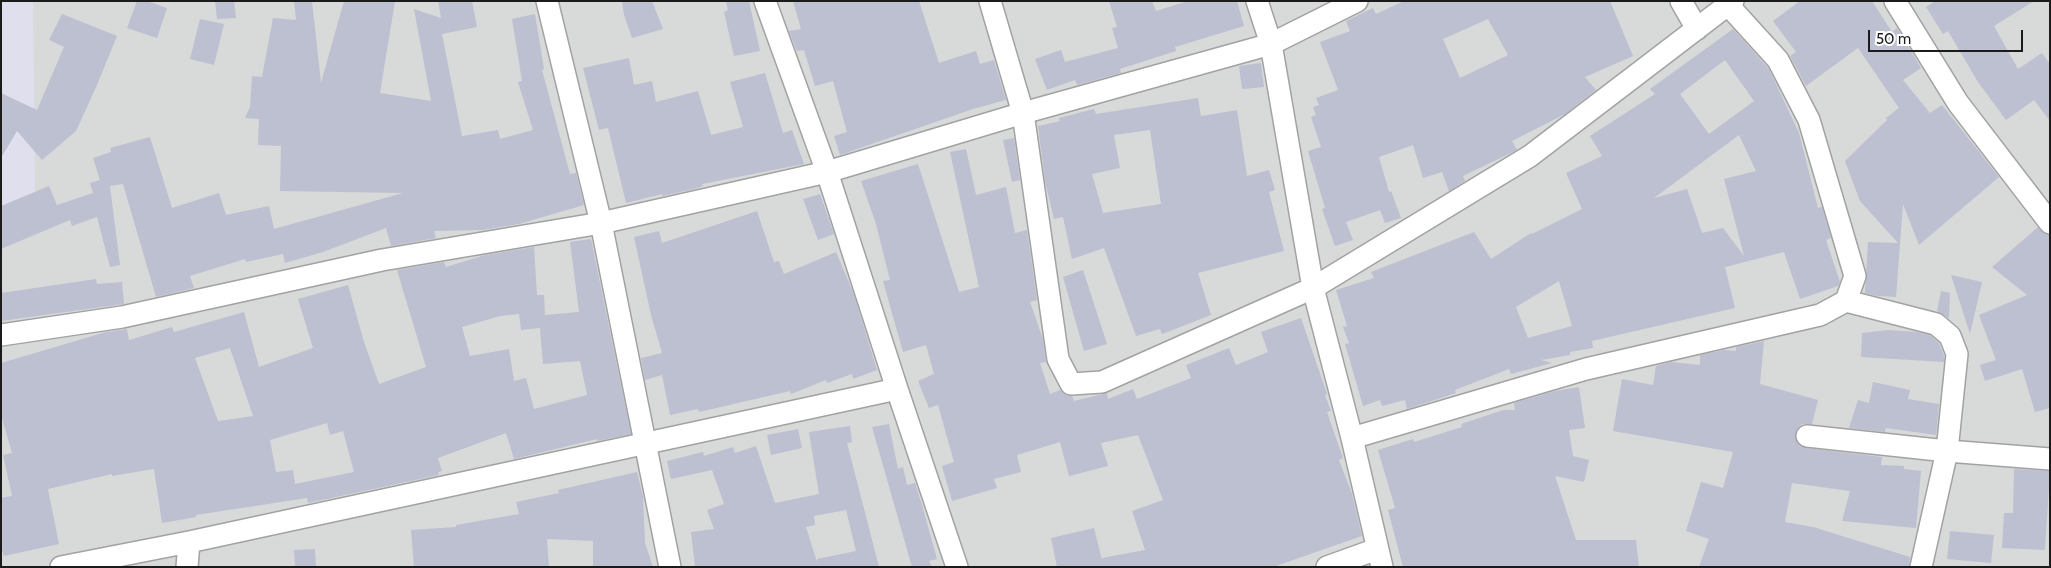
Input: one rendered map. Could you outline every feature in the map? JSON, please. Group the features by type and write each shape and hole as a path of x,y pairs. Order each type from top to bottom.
{"street":[{"path":"547,1 601,223 670,567"},
{"path":"765,1 827,172 957,567"},
{"path":"990,1 1023,113 1058,359 1071,384 1102,382 1313,288 1530,156 1731,3 1778,60 1809,120 1855,276 1846,301 1820,315 1586,369 1352,438"},
{"path":"1257,1 1271,44 1313,288 1352,438 1380,558 1327,567"},
{"path":"1,335 122,317 382,260 601,223 827,172 1023,113 1271,44 1357,1"},
{"path":"1681,1 1697,29"},
{"path":"1895,1 1958,103 2050,223"},
{"path":"1846,301 1936,324 1950,336 1957,354 1947,451 1922,567"},
{"path":"61,567 189,542 897,389"},
{"path":"1807,436 1947,451 2050,458"},
{"path":"187,567 189,542"}],"shaded area":[{"path":"33,1 2050,1 2050,567 1,567 1,230 35,196"}],"building":[{"path":"137,1 147,1 167,8 157,38 127,28"},
{"path":"215,1 234,1 236,18 217,19"},
{"path":"294,1 312,1 321,83 344,1 395,1 380,93 431,101 414,9 441,18 438,1 472,1 477,27 442,34 462,136 498,130 500,139 533,130 518,82 522,81 512,19 535,14 544,69 542,70 570,174 576,173 584,205 519,224 482,230 434,231 436,238 391,246 386,228 323,252 285,263 283,254 246,262 245,259 190,276 194,288 156,297 123,184 110,186 120,265 110,267 97,217 72,226 70,220 1,249 1,206 49,186 57,205 93,193 90,183 100,180 93,158 111,152 110,148 150,137 172,208 219,193 226,215 269,206 274,229 403,193 280,191 281,146 258,145 259,119 245,118 250,107 252,76 262,77 273,18 296,20"},
{"path":"622,1 652,1 663,29 632,38 624,15"},
{"path":"726,1 749,1 760,51 734,56 724,12 728,10"},
{"path":"793,1 919,1 939,63 976,51 980,64 994,60 1006,100 973,109 840,155 834,136 847,132 833,81 815,86 804,50 797,51 789,31 801,29"},
{"path":"1109,1 1152,1 1156,11 1188,1 1237,1 1244,26 1175,47 1176,51 1120,69 1121,73 1077,85 1075,80 1047,90 1035,59 1061,50 1065,62 1118,48 1112,28 1117,27"},
{"path":"1404,1 1610,1 1633,56 1585,77 1596,90 1565,114 1512,141 1517,150 1463,176 1465,181 1449,191 1442,172 1423,178 1413,145 1379,157 1389,192 1391,191 1401,218 1385,223 1380,210 1346,222 1353,240 1335,246 1322,209 1325,208 1308,151 1321,147 1311,117 1316,115 1313,107 1319,105 1316,98 1338,90 1320,42 1350,31 1346,21 1373,8 1376,14","holes":["1488,19 1508,55 1460,78 1443,39"]},
{"path":"1800,1 1872,1 1892,32 1897,28 1921,68 1903,80 1930,113 1942,105 1999,177 1919,245 1903,204 1896,297 1865,293 1868,242 1898,243 1860,201 1845,161 1887,120 1886,118 1899,108 1858,48 1806,86 1790,56 1796,52 1773,21"},
{"path":"1935,1 2034,1 1994,26 2018,69 2042,53 2050,64 2050,121 2034,100 2006,120 1978,82 1948,31 1943,34 1926,7"},
{"path":"62,14 117,36 97,85 76,131 42,160 17,131 1,158 1,93 37,110 64,47 49,40"},
{"path":"200,19 224,24 214,65 190,59"},
{"path":"1733,29 1769,69 1799,133 1818,208 1822,207 1831,238 1826,240 1840,282 1838,286 1800,299 1784,252 1725,267 1735,308 1592,341 1593,348 1570,352 1570,355 1541,360 1552,363 1511,374 1509,369 1455,390 1456,393 1407,409 1405,400 1382,406 1380,400 1363,406 1345,344 1349,343 1343,327 1347,326 1336,290 1374,278 1371,272 1474,232 1491,259 1531,233 1582,209 1566,173 1602,156 1590,136 1655,94 1650,89","holes":["1725,60 1754,101 1709,134 1680,94","1739,135 1756,171 1724,179 1744,256 1723,228 1702,233 1687,189 1654,198","1559,281 1572,326 1528,338 1516,307"]},
{"path":"629,58 634,85 652,81 656,102 698,91 711,135 743,127 730,82 765,73 783,133 792,130 804,164 702,184 703,186 694,189 662,196 662,194 626,203 608,128 599,130 583,68"},
{"path":"1261,63 1264,87 1242,89 1239,66"},
{"path":"1198,98 1201,116 1237,110 1247,176 1269,170 1275,190 1269,192 1284,251 1198,273 1211,315 1162,334 1160,329 1136,336 1104,248 1072,259 1063,217 1054,219 1045,181 1038,126 1060,121 1059,118 1094,109 1096,114","holes":["1150,130 1161,204 1103,213 1092,174 1120,168 1114,135"]},
{"path":"1014,138 1020,180 1012,182 1003,140"},
{"path":"966,149 976,195 1006,187 1015,233 1027,230 1037,300 1030,302 1043,339 1046,362 1040,363 1050,394 1060,390 1065,395 1072,396 1074,401 1107,393 1108,399 1133,389 1137,399 1191,378 1186,365 1229,348 1236,365 1268,352 1261,332 1301,318 1327,394 1325,395 1331,411 1327,412 1343,458 1339,460 1352,494 1362,536 1273,567 1057,567 1051,538 1094,528 1103,564 1102,558 1145,550 1132,511 1163,500 1138,435 1101,443 1108,466 1069,476 1060,442 1017,455 1021,472 994,479 997,488 952,501 942,466 954,462 938,405 929,408 918,381 934,374 926,345 903,352 883,281 890,280 876,224 861,181 918,164 959,292 979,287 950,152"},
{"path":"820,194 834,234 818,240 803,199"},
{"path":"757,211 774,262 779,261 784,274 836,252 853,292 877,370 853,379 852,374 827,383 826,380 791,394 790,391 699,412 698,409 670,415 662,375 645,380 641,358 662,353 651,315 634,237 659,231 662,243"},
{"path":"2038,227 2045,234 2050,235 2050,408 2035,412 2022,369 1985,381 1980,365 1996,360 1979,315 2027,295 1992,267"},
{"path":"591,239 631,434 597,441 597,439 514,459 506,433 438,458 442,471 438,472 439,475 308,503 307,498 196,515 196,517 162,523 154,469 112,476 112,474 48,489 59,544 4,556 1,547 1,498 12,496 3,455 12,453 1,415 1,363 106,332 127,329 129,340 172,327 174,332 244,312 259,367 313,348 298,299 348,285 364,342 379,384 426,367 397,270 444,262 446,267 485,255 534,247 537,295 544,295 545,315 579,312 570,242","holes":["519,314 521,330 540,328 543,364 580,361 587,395 534,409 526,378 514,381 509,349 470,356 462,327 500,316","230,348 253,416 218,421 195,358","327,423 330,435 343,431 354,472 295,484 293,470 276,472 270,440"]},
{"path":"1083,270 1107,344 1084,351 1063,277"},
{"path":"1951,275 1982,282 1970,334"},
{"path":"96,279 97,284 122,282 124,304 1,321 1,293"},
{"path":"1941,291 1950,293 1949,318 1937,311"},
{"path":"1888,330 1930,335 1939,343 1944,356 1944,362 1861,357 1862,333"},
{"path":"1764,341 1760,384 1818,400 1812,424 1802,424 1797,429 1795,435 1799,446 1882,457 1881,465 1904,466 1904,469 1921,471 1916,528 1842,521 1850,491 1792,483 1785,522 1813,527 1910,557 1909,567 1699,567 1709,539 1686,531 1701,482 1723,488 1733,452 1613,431 1622,379 1653,385 1656,366 1671,362 1700,365 1700,355 1724,350 1736,351 1736,347"},
{"path":"1873,382 1910,390 1908,399 1939,404 1936,435 1886,428 1885,432 1849,428 1858,400 1869,403"},
{"path":"1579,387 1585,428 1569,430 1573,456 1589,460 1584,482 1555,476 1576,540 1636,540 1639,567 1403,567 1388,510 1395,508 1378,450 1413,439 1414,442 1462,427 1461,424 1503,410 1515,410 1514,403 1555,391"},
{"path":"889,424 898,469 903,467 907,485 915,483 922,505 937,559 929,561 932,567 912,567 872,427"},
{"path":"850,426 852,442 847,443 879,567 695,567 691,532 714,529 707,510 724,504 712,470 671,479 667,461 703,452 704,456 733,447 735,453 756,446 775,503 819,494 809,432","holes":["846,510 856,551 817,559 817,562 806,527 815,525 814,516"]},
{"path":"798,429 802,448 771,455 767,435"},
{"path":"2014,469 2050,471 2045,550 2002,548 2004,513 2013,513"},
{"path":"637,472 643,496 645,543 653,567 593,567 593,541 547,539 549,567 414,567 411,530 456,527 456,525 519,514 516,502 559,493 558,490"},
{"path":"1950,531 1994,535 1991,563 1947,559"},
{"path":"315,549 316,567 295,567 294,550"}]}
